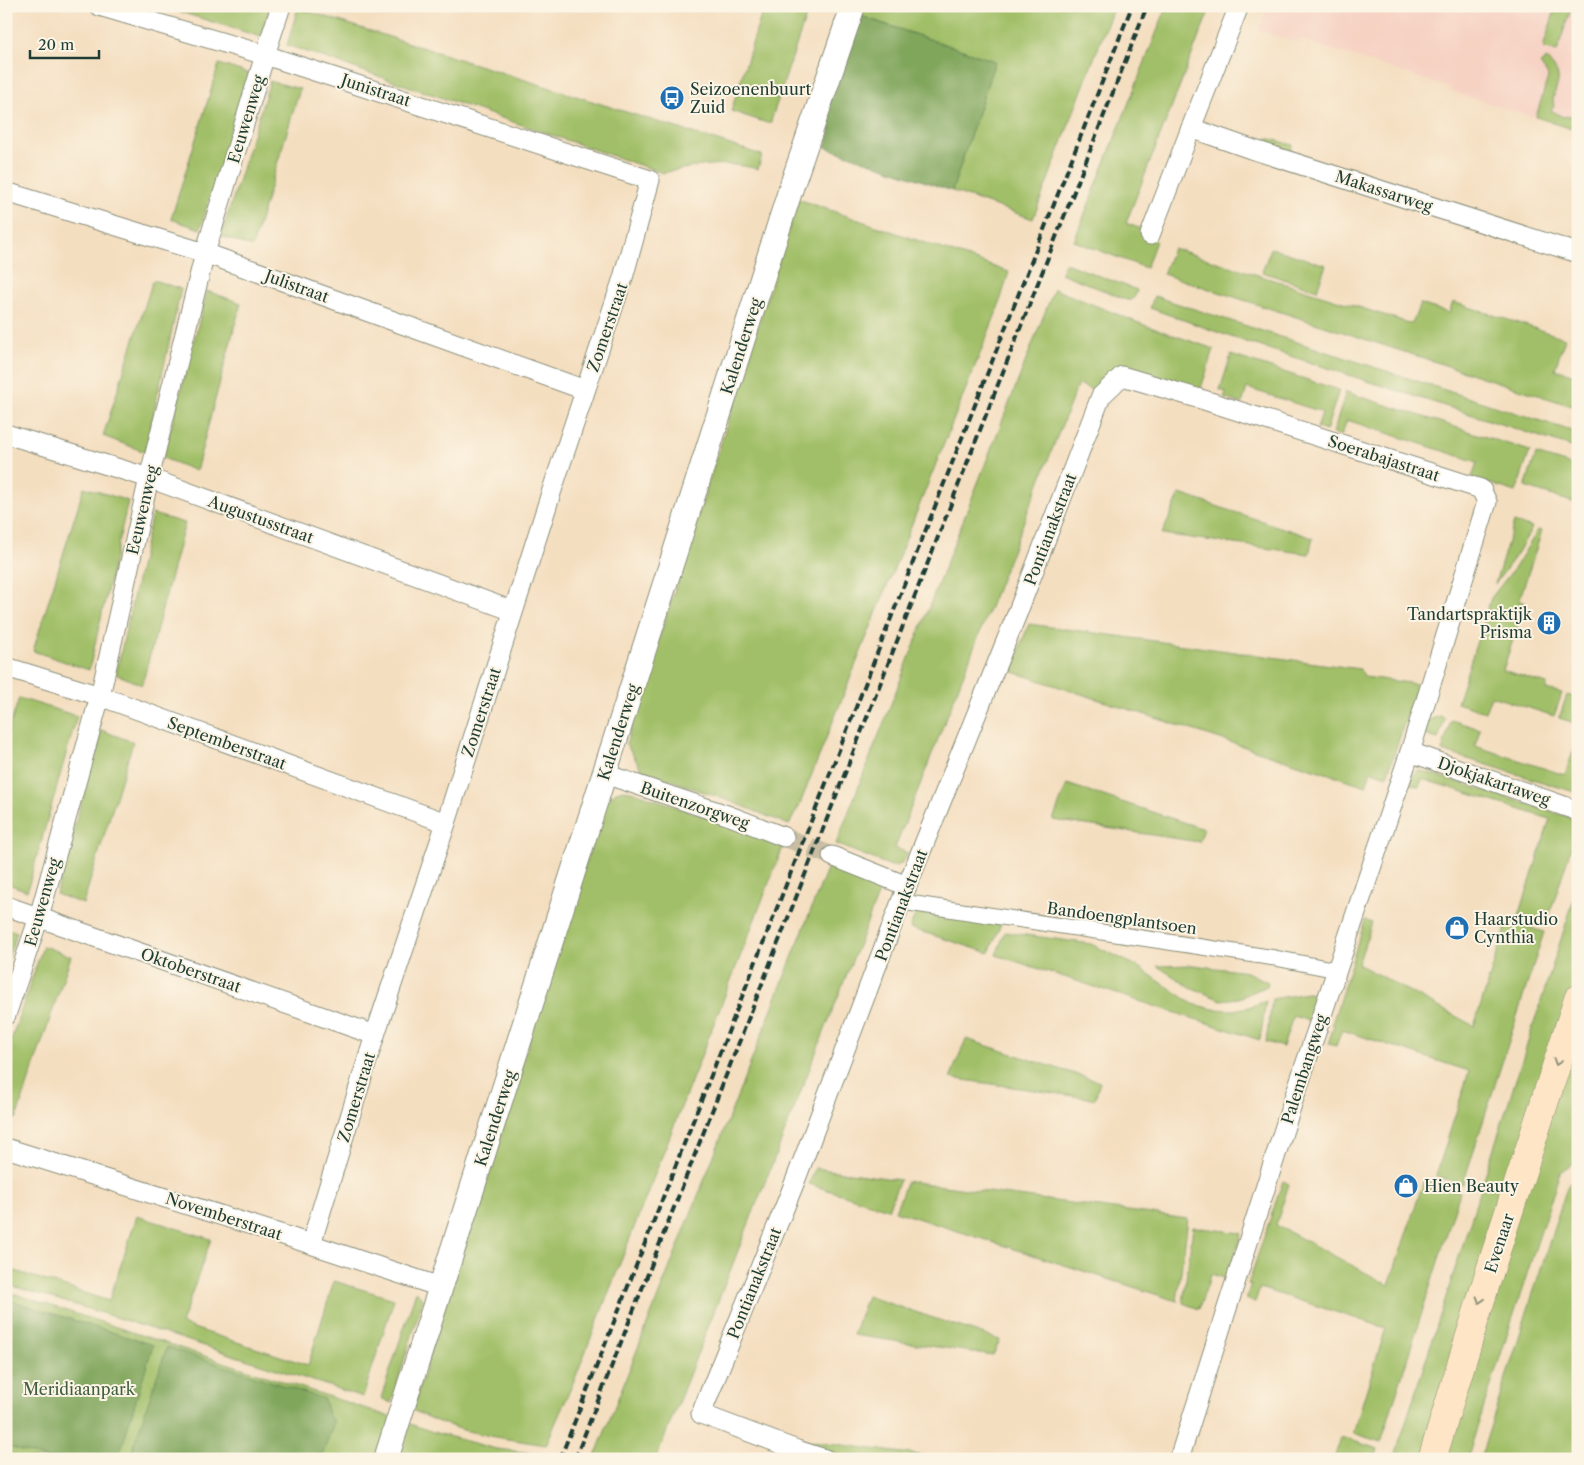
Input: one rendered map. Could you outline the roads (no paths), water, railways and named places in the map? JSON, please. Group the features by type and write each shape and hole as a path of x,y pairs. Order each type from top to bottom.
{"main road":[{"name":"Evenaar","path":"1432,1459 1491,1266 1578,1000"}],"street":[{"name":"Junistraat","path":"99,6 265,55 650,180"},
{"name":"Eeuwenweg","path":"6,1015 39,916 100,696 149,478 205,253 281,6"},
{"name":"Kalenderweg","path":"386,1459 792,185 853,6"},
{"path":"1150,235 1239,6"},
{"name":"Makassarweg","path":"1192,128 1250,149 1578,253"},
{"name":"Zomerstraat","path":"311,1244 375,1035 623,278 650,180"},
{"name":"Julistraat","path":"6,192 205,253 585,390"},
{"name":"Soerabajastraat","path":"1101,396 1122,376 1204,400 1481,489 1487,502 1431,680"},
{"name":"Pontianakstraat","path":"825,1459 701,1414 794,1184 904,894 1017,614 1101,396"},
{"name":"Augustusstraat","path":"6,434 149,478 513,611"},
{"name":"Septemberstraat","path":"6,667 100,696 446,823"},
{"name":"Palembangweg","path":"1179,1459 1293,1101 1410,752 1431,680"},
{"name":"Djokjakartaweg","path":"1410,752 1578,811"},
{"name":"Buitenzorgweg","path":"605,774 730,816 784,837"},
{"path":"832,856 904,894"},
{"name":"Bandoengplantsoen","path":"904,894 1006,919 1275,958 1337,970"},
{"name":"Oktoberstraat","path":"6,906 375,1035"},
{"name":"Novemberstraat","path":"6,1148 81,1170 440,1287"}],"tunnel":[{"path":"784,837 832,856"}],"railway":[{"path":"560,1459 1132,6"},
{"path":"575,1459 1147,6"}],"place":[{"name":"Seizoenenbuurt Zuid","path":"672,98"},
{"name":"Tandartspraktijk Prisma","path":"1549,623"},
{"name":"Haarstudio Cynthia","path":"1457,928"},
{"name":"Hien Beauty","path":"1406,1186"}],"park label":[{"name":"Meridiaanpark","path":"79,1389"}]}
